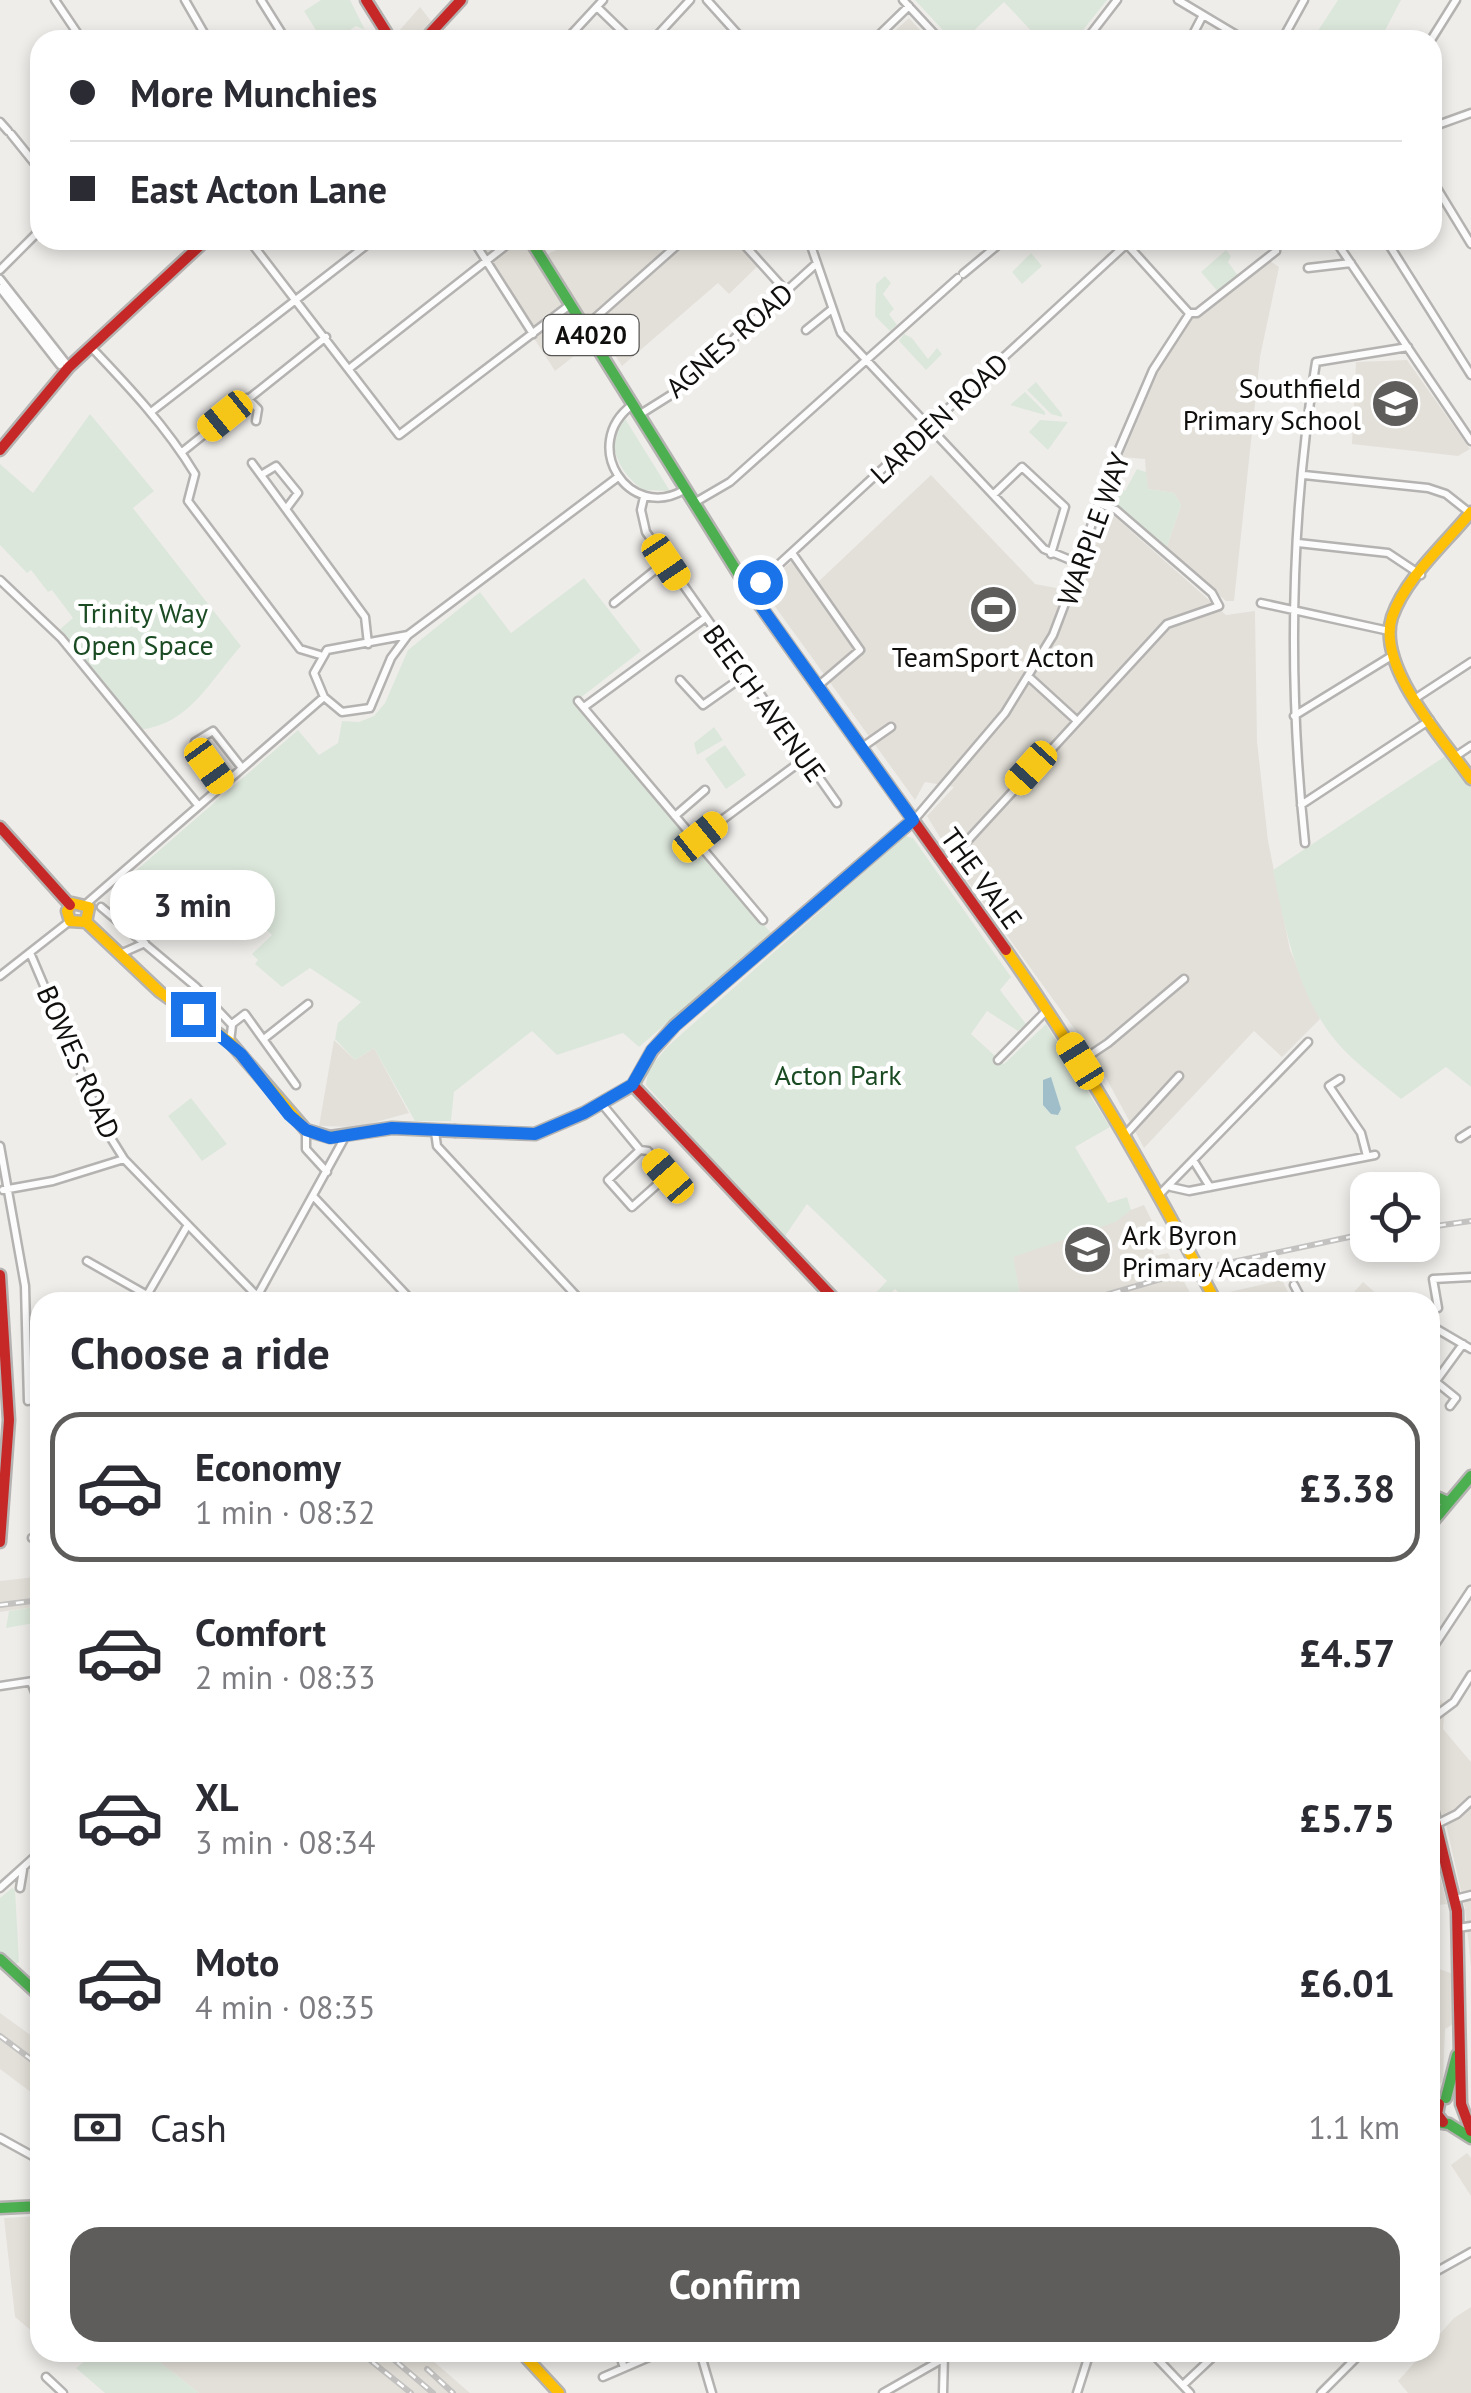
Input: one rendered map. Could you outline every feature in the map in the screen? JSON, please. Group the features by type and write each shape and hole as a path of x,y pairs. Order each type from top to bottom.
{"main road":[{"path":"366,0 385,30"},
{"path":"433,30 461,0"},
{"path":"0,450 64,366 195,250"},
{"name":"THE VALE","path":"537,250 750,591 1048,1010 1126,1135 1211,1292"},
{"path":"1470,514 1396,612 1389,631 1390,657 1471,778"},
{"path":"0,827 70,905 70,920 86,922 160,992 230,1042 306,1130 346,1138 392,1128 528,1135 602,1104 632,1085 652,1050 675,1026 913,820"},
{"path":"70,905 86,904 90,915 86,922"},
{"path":"632,1085 827,1292"},
{"path":"0,1275 9,1420 0,1542"},
{"path":"1440,1498 1471,1476"},
{"path":"1440,1851 1465,1927 1460,2039 1462,2109 1471,2134"},
{"path":"0,1959 30,1987"},
{"path":"1440,2097 1460,2039"},
{"path":"1440,2104 1462,2109"},
{"path":"1446,2123 1462,2109"},
{"path":"1440,2116 1446,2123"},
{"path":"1440,2122 1471,2134"},
{"path":"0,2208 30,2206"},
{"path":"531,2362 558,2393"}],"street":[{"path":"55,0 75,30"},
{"path":"185,0 202,30"},
{"path":"261,0 280,30"},
{"path":"575,30 603,0"},
{"path":"662,30 690,0"},
{"path":"707,0 735,30"},
{"path":"1094,30 1116,0"},
{"path":"1178,0 1228,30"},
{"path":"1288,30 1304,0"},
{"path":"1438,30 1456,0"},
{"path":"883,30 906,3 931,30"},
{"path":"596,7 620,30"},
{"path":"1195,30 1203,15"},
{"path":"1442,123 1471,113"},
{"path":"0,122 30,158"},
{"path":"1442,196 1471,244"},
{"path":"0,270 30,240"},
{"path":"257,250 399,434 572,304"},
{"path":"151,412 361,250"},
{"path":"480,250 533,334"},
{"path":"350,368 501,250"},
{"path":"586,326 671,250"},
{"path":"749,250 786,291"},
{"path":"813,250 841,333 1052,554 1080,564"},
{"path":"693,504 730,482 990,250"},
{"name":"LARDEN ROAD","path":"750,591 1118,250"},
{"path":"1134,250 1190,313"},
{"name":"WARPLE WAY","path":"913,820 997,723 1029,677 1061,617 1102,489 1153,370 1190,313 1198,313 1276,250"},
{"path":"1342,250 1471,440"},
{"path":"1392,250 1471,374"},
{"name":"AGNES ROAD","path":"639,416 674,393 816,263"},
{"path":"1308,268 1351,264"},
{"path":"0,280 64,366"},
{"path":"0,288 64,366"},
{"path":"806,330 832,309"},
{"path":"182,452 326,337"},
{"path":"90,346 182,452 195,474 188,501 300,649 320,655"},
{"path":"1305,842 1294,716 1292,610 1316,362 1408,347"},
{"path":"247,398 258,409 256,421"},
{"path":"632,404 612,422 608,436 618,477 644,497 674,496 684,490"},
{"path":"252,463 365,617 368,644"},
{"path":"261,475 276,466 298,493 286,509"},
{"path":"994,494 1022,467 1065,507 1052,554"},
{"path":"1304,475 1428,488 1446,494 1470,514"},
{"path":"408,635 381,643 335,646 320,655 314,672 324,697 342,712 370,708 391,658 408,635 618,477"},
{"name":"BEECH AVENUE","path":"644,497 643,522 666,562 837,803"},
{"path":"945,865 1167,624 1219,606 1212,594 1134,525 1100,504"},
{"path":"1298,542 1388,553 1422,576"},
{"path":"792,552 860,650 818,686"},
{"path":"614,603 666,562"},
{"path":"0,580 61,638 198,805"},
{"path":"1260,603 1389,631"},
{"path":"704,619 581,704 763,920"},
{"path":"381,643 391,658"},
{"path":"1294,716 1390,657"},
{"path":"1416,698 1471,662"},
{"path":"680,680 703,705 744,676"},
{"path":"1029,677 1075,720"},
{"path":"86,904 324,697"},
{"path":"1300,804 1431,719"},
{"path":"862,748 891,726"},
{"path":"222,784 195,742 213,731 242,768"},
{"path":"1456,756 1471,746"},
{"path":"696,840 804,759"},
{"path":"675,816 705,790"},
{"path":"101,907 232,1024"},
{"path":"0,976 70,920"},
{"path":"770,927 778,938"},
{"path":"120,954 145,943"},
{"name":"BOWES ROAD","path":"30,955 104,1127 124,1160 248,1292"},
{"path":"1080,1061 1108,1043 1184,978"},
{"path":"265,1038 308,1004"},
{"path":"998,1060 1048,1010"},
{"path":"230,1042 232,1024 245,1014 296,1084"},
{"path":"1160,1194 1308,1042"},
{"path":"1126,1135 1178,1076"},
{"path":"1171,1187 1182,1191 1210,1188 1371,1155 1362,1133 1329,1086 1340,1079"},
{"path":"602,1104 640,1150 648,1152 668,1176 632,1207 608,1180 640,1150"},
{"path":"306,1130 306,1149 327,1172"},
{"path":"1460,1138 1471,1131"},
{"path":"435,1132 437,1146 573,1292"},
{"path":"259,1292 346,1138"},
{"path":"0,1146 26,1293 30,1401"},
{"path":"5,1190 124,1160"},
{"path":"1194,1163 1210,1188"},
{"path":"314,1197 404,1292"},
{"path":"149,1292 186,1228"},
{"path":"87,1260 135,1292"},
{"path":"1435,1292 1433,1279 1471,1277"},
{"path":"1294,1285 1298,1292"},
{"path":"1440,1330 1471,1350"},
{"path":"1440,1371 1463,1344"},
{"path":"1440,1385 1456,1398 1450,1406"},
{"path":"1440,1637 1471,1590"},
{"path":"1440,1712 1454,1702 1471,1674"},
{"path":"0,1686 30,1682"},
{"path":"1440,1822 1458,1814 1471,1800"},
{"path":"0,1888 30,1862"},
{"path":"20,1888 23,1869"},
{"path":"1455,1899 1471,1895"},
{"path":"0,2138 30,2154"},
{"path":"1440,2269 1471,2252"},
{"path":"622,2362 624,2368"},
{"path":"603,2377 638,2362"},
{"path":"704,2362 712,2393"},
{"path":"882,2393 933,2362"},
{"path":"943,2393 944,2362"},
{"path":"1077,2393 1087,2362"},
{"path":"1161,2362 1190,2393"},
{"path":"1183,2385 1207,2362"},
{"path":"1321,2393 1352,2362"},
{"path":"46,2377 62,2393"}],"shaded area":[{"path":"420,7 431,21 422,30 400,30"},
{"path":"909,18 920,30 896,30"},
{"path":"477,250 535,250 541,257 557,250 749,250 761,263 729,294 718,283 622,366 602,334 555,371"},
{"path":"1267,259 1279,267 1260,357 1234,601 1226,601 1166,549 1181,505 1174,493 1147,489 1145,459 1122,457 1159,370 1193,318"},
{"name":"Southfield Primary School","path":"1407,360 1470,449 1458,456 1352,444 1356,362"},
{"path":"931,475 1035,584 1082,593 1106,509 1226,615 1255,611 1257,741 1268,841 1290,950 1320,1019 1282,1057 1254,1031 1144,1148 1094,1056 961,872 927,816 954,787 925,782 915,800 761,587 796,558 858,648 846,660 849,665 862,649 818,582"},
{"path":"334,1040 355,1060 374,1048 409,1113 357,1127 319,1126"},
{"name":"Ark Byron Primary Academy","path":"1144,1205 1164,1245 1153,1249 1154,1256 1168,1253 1190,1292 1020,1292 1010,1255"},
{"path":"1282,1280 1288,1292 1230,1292"},
{"path":"1363,1282 1374,1292 1354,1292"},
{"path":"30,1578 30,1608 0,1612 0,1581"},
{"path":"1440,1700 1445,1706 1443,1729 1471,1762 1471,1967 1465,1909 1444,1815 1440,1816"},
{"path":"1440,1878 1442,1884 1447,1904 1440,1905"},
{"path":"1440,1969 1453,1974 1455,2023 1445,2029 1440,2084"},
{"path":"0,2013 30,2035 30,2092 0,2069"},
{"path":"1467,2153 1471,2158 1471,2196 1451,2165"},
{"path":"30,2217 30,2330 15,2317 4,2218"},
{"path":"1471,2307 1471,2393 1408,2393 1398,2381 1415,2362 1440,2362 1440,2334"},
{"path":"159,2362 434,2362 470,2393 199,2393"}],"green space":[{"path":"321,0 350,0 365,30 356,26 350,30 316,30 304,11"},
{"path":"915,0 1107,0 1083,30 1031,30 1004,2 975,30 943,30"},
{"path":"1338,0 1401,0 1385,30 1318,30"},
{"path":"1226,250 1231,256 1228,262 1239,277 1219,293 1201,272"},
{"path":"1031,253 1042,266 1022,284 1012,272"},
{"path":"885,276 891,283 883,294 894,309 889,314 897,325 890,331 875,316 876,284"},
{"path":"904,334 912,338 928,359 937,348 942,354 926,370 899,341"},
{"path":"1036,382 1062,417 1051,414 1027,390"},
{"path":"1025,392 1045,412 1045,415 1010,405"},
{"name":"Trinity Way Open Space","path":"90,414 154,491 133,508 241,646 186,710 157,726 139,730 59,630 73,618 52,590 48,592 31,570 27,573 0,545 0,464 33,493"},
{"path":"624,417 670,491 643,490 621,466 614,437"},
{"path":"1040,420 1068,422 1048,450 1029,432"},
{"path":"1137,469 1146,472 1148,489 1174,493 1181,505 1166,549 1109,497 1114,485 1125,491"},
{"path":"584,578 641,651 575,702 771,933 639,1047 623,1033 557,1055 532,1031 454,1092 451,1121 415,1121 374,1048 355,1060 335,1039 338,1023 361,1002 310,968 282,987 255,964 258,960 252,954 272,935 236,903 207,936 132,874 298,730 319,755 338,743 342,721 359,722 374,716 385,703 408,650 480,592 511,633"},
{"path":"714,727 723,740 697,755 694,743"},
{"path":"725,745 746,775 726,789 705,759"},
{"path":"1450,753 1471,787 1471,1087 1446,1067 1401,1099 1342,1048 1314,1009 1296,964 1273,870"},
{"name":"Acton Park","path":"905,836 913,838 1011,977 1000,990 1026,1024 1018,1031 987,1011 971,1034 1004,1064 1046,1024 1110,1127 1075,1147 1108,1203 1127,1197 1131,1210 1115,1222 1013,1257 1020,1292 877,1292 887,1281 807,1204 783,1239 646,1085 648,1070 668,1046"},
{"path":"191,1098 227,1144 202,1161 168,1116"},
{"path":"30,1608 30,1624 6,1628 9,1611"},
{"path":"12,1888 19,1962 15,1964 0,1953 0,1898"},
{"path":"84,2362 159,2362 199,2393 105,2393 76,2368"}],"water":[{"path":"1051,1077 1061,1109 1058,1115 1051,1114 1043,1105 1043,1080"}],"railway":[{"path":"1440,1225 1471,1221"},
{"path":"1116,1292 1181,1273 1350,1237"},
{"path":"0,1605 30,1601"},
{"path":"0,2036 30,2058"},
{"path":"372,2362 411,2393"},
{"path":"397,2362 433,2393"},
{"path":"427,2369 453,2393"}],"traffic: fast":[{"path":"536,250 746,586"},
{"path":"455,1131 535,1134 584,1113 633,1085 652,1051 675,1025 913,820"},
{"path":"1440,1513 1471,1476"},
{"path":"1440,1498 1448,1502"},
{"path":"0,1959 30,1987"},
{"path":"1446,2098 1457,2055"},
{"path":"1440,2123 1471,2138"},
{"path":"0,2208 30,2206"}],"traffic: slow":[{"path":"1471,512 1407,588 1392,617 1390,637 1394,658 1415,702 1471,779"},
{"path":"86,922 89,907 72,903 67,911 70,921 86,922 160,992 230,1042 306,1130 330,1137 392,1128 455,1131"},
{"path":"1006,950 1117,1123 1211,1292"},
{"path":"530,2362 559,2393"}],"traffic: jam":[{"path":"366,0 385,30"},
{"path":"433,30 461,0"},
{"path":"0,450 69,367 195,250"},
{"path":"746,586 1006,950"},
{"path":"0,827 70,905"},
{"path":"633,1085 828,1292"},
{"path":"0,1275 9,1420 0,1542"},
{"path":"1440,1841 1457,1911 1461,2104 1471,2131"},
{"path":"1440,2118 1443,2122"}],"place":[{"name":"Southfield Primary School","path":"1396,403"},
{"name":"TeamSport Acton","path":"993,609"},
{"name":"Ark Byron Primary Academy","path":"1087,1250"}],"route":[{"path":"193,1014 241,1054 289,1115 306,1130 330,1138 392,1128 535,1134 602,1104 632,1085 652,1050 675,1026 913,820 750,591 760,582"}]}
